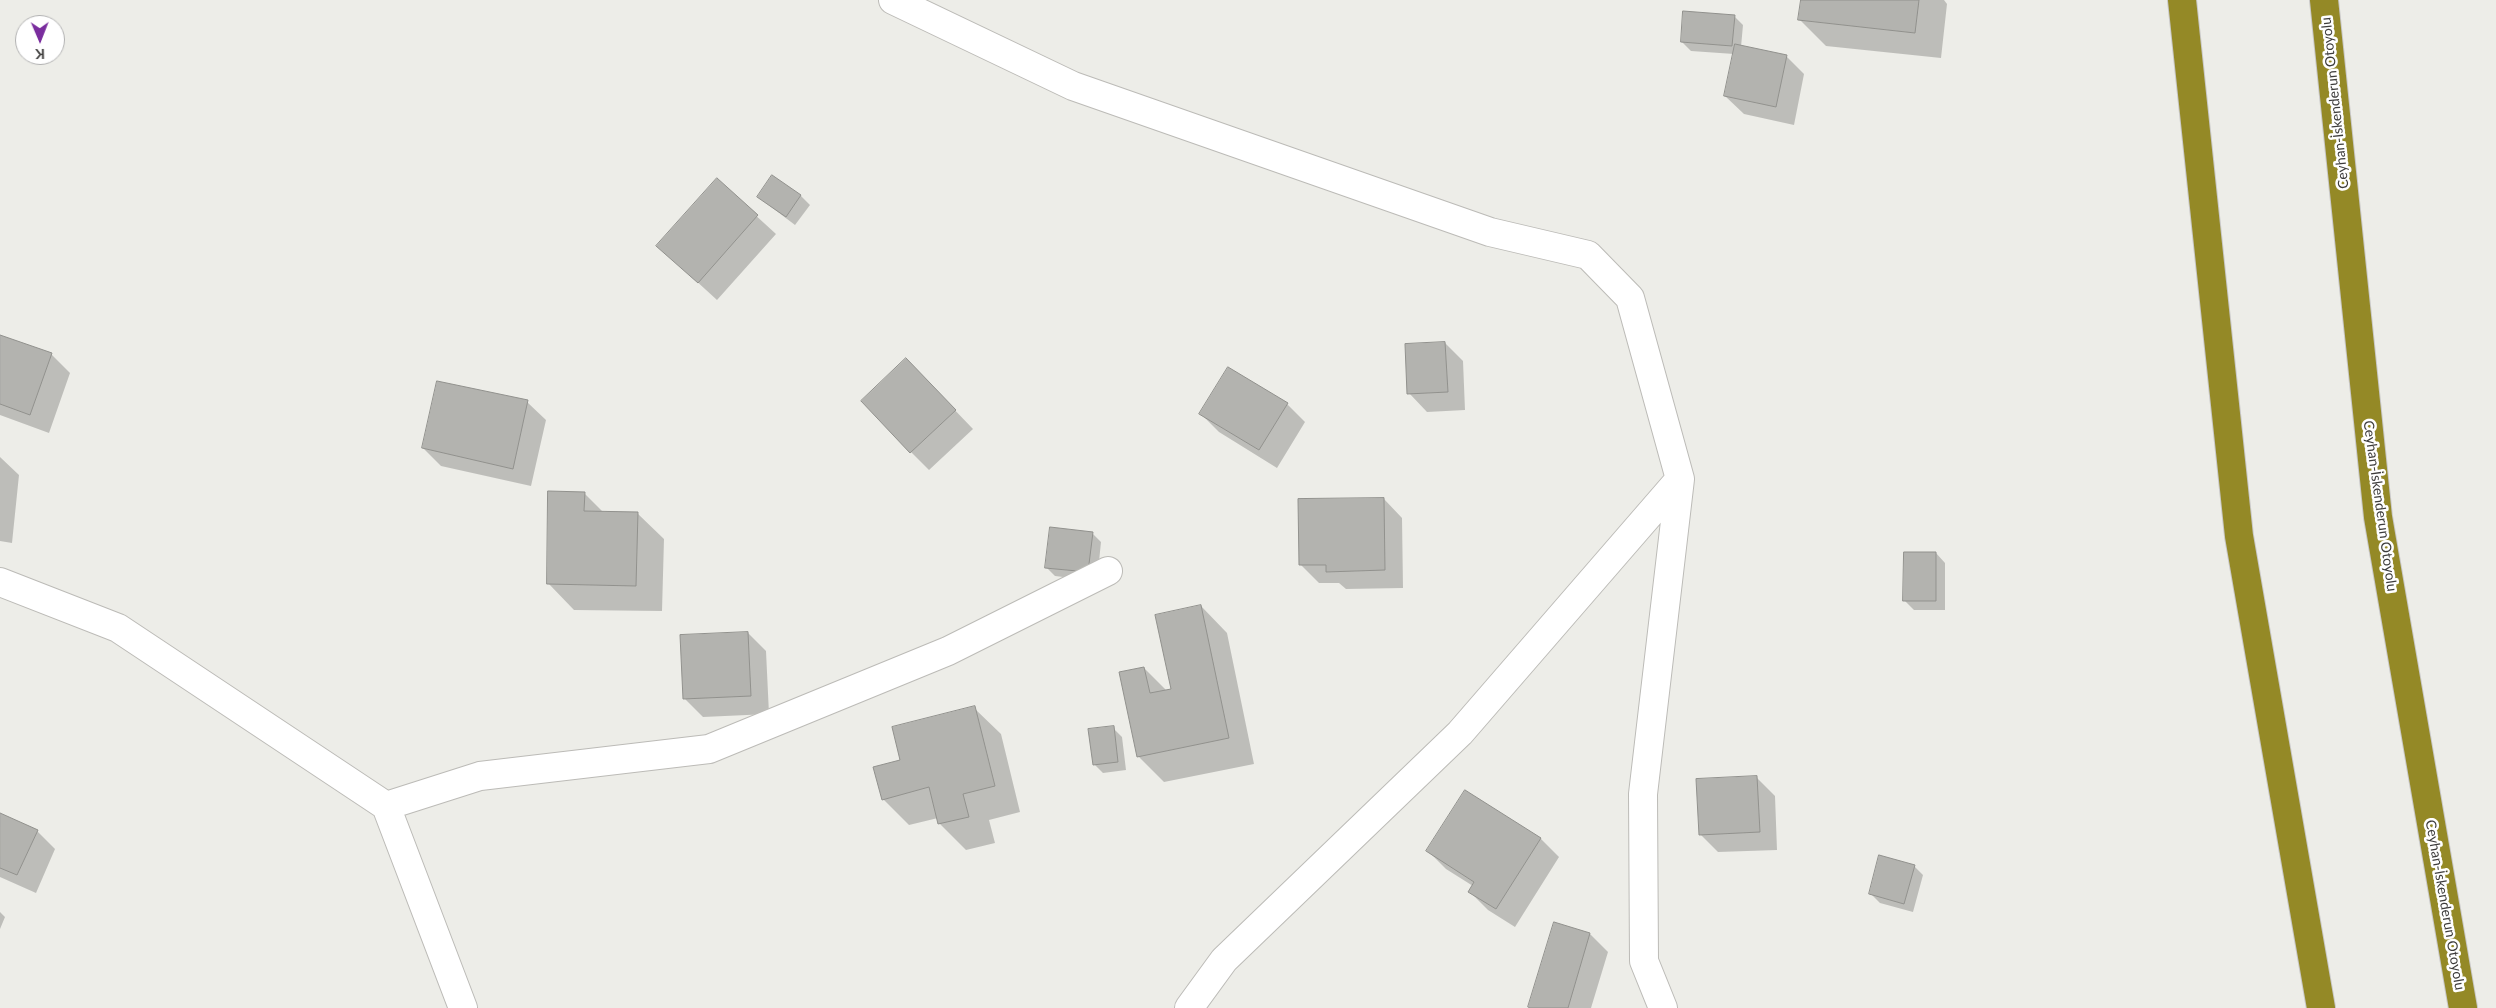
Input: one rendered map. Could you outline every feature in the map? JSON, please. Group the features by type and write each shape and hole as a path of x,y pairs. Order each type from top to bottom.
{"highway":[{"path":"2182,0 2239,536 2321,1008"},
{"name":"Ceyhan-İskenderun Otoyolu","path":"2324,0 2378,516 2463,1008"}],"street":[{"path":"893,0 1073,86 1490,232 1588,255 1630,298 1680,480 1643,794 1644,961 1663,1008"},
{"path":"1189,1008 1224,960 1460,733 1680,480"},
{"path":"386,806 480,776 709,749 948,651 1108,571"},
{"path":"0,582 118,628 386,806 463,1008"}],"building":[{"path":"1801,0 1919,0 1915,33 1798,20"},
{"path":"1683,11 1735,15 1732,46 1681,42"},
{"path":"1735,44 1787,55 1776,107 1724,96"},
{"path":"772,175 801,195 786,217 757,197"},
{"path":"717,178 758,215 698,283 656,246"},
{"path":"0,335 52,353 30,415 0,404"},
{"path":"1445,342 1448,392 1407,394 1405,344"},
{"path":"906,358 956,410 910,453 861,401"},
{"path":"1228,367 1288,403 1259,450 1199,414"},
{"path":"437,381 528,400 513,469 422,448"},
{"path":"548,491 585,492 584,511 638,512 636,586 547,584"},
{"path":"1384,498 1385,570 1326,572 1326,565 1299,565 1298,499"},
{"path":"1050,527 1093,532 1088,572 1045,568"},
{"path":"1904,552 1936,552 1936,601 1903,601"},
{"path":"1201,605 1229,738 1137,757 1119,672 1144,667 1150,693 1171,689 1155,615"},
{"path":"748,632 751,696 683,699 680,635"},
{"path":"975,706 995,786 963,794 969,817 938,824 929,787 882,800 873,767 900,760 892,727"},
{"path":"1114,726 1118,762 1093,765 1088,729"},
{"path":"1757,776 1760,832 1699,835 1696,779"},
{"path":"1465,790 1541,838 1496,909 1468,892 1474,882 1426,851"},
{"path":"0,813 38,830 17,875 0,868"},
{"path":"1879,855 1915,865 1904,904 1869,894"},
{"path":"1554,922 1590,933 1568,1008 1530,1008 1528,1007"}]}
